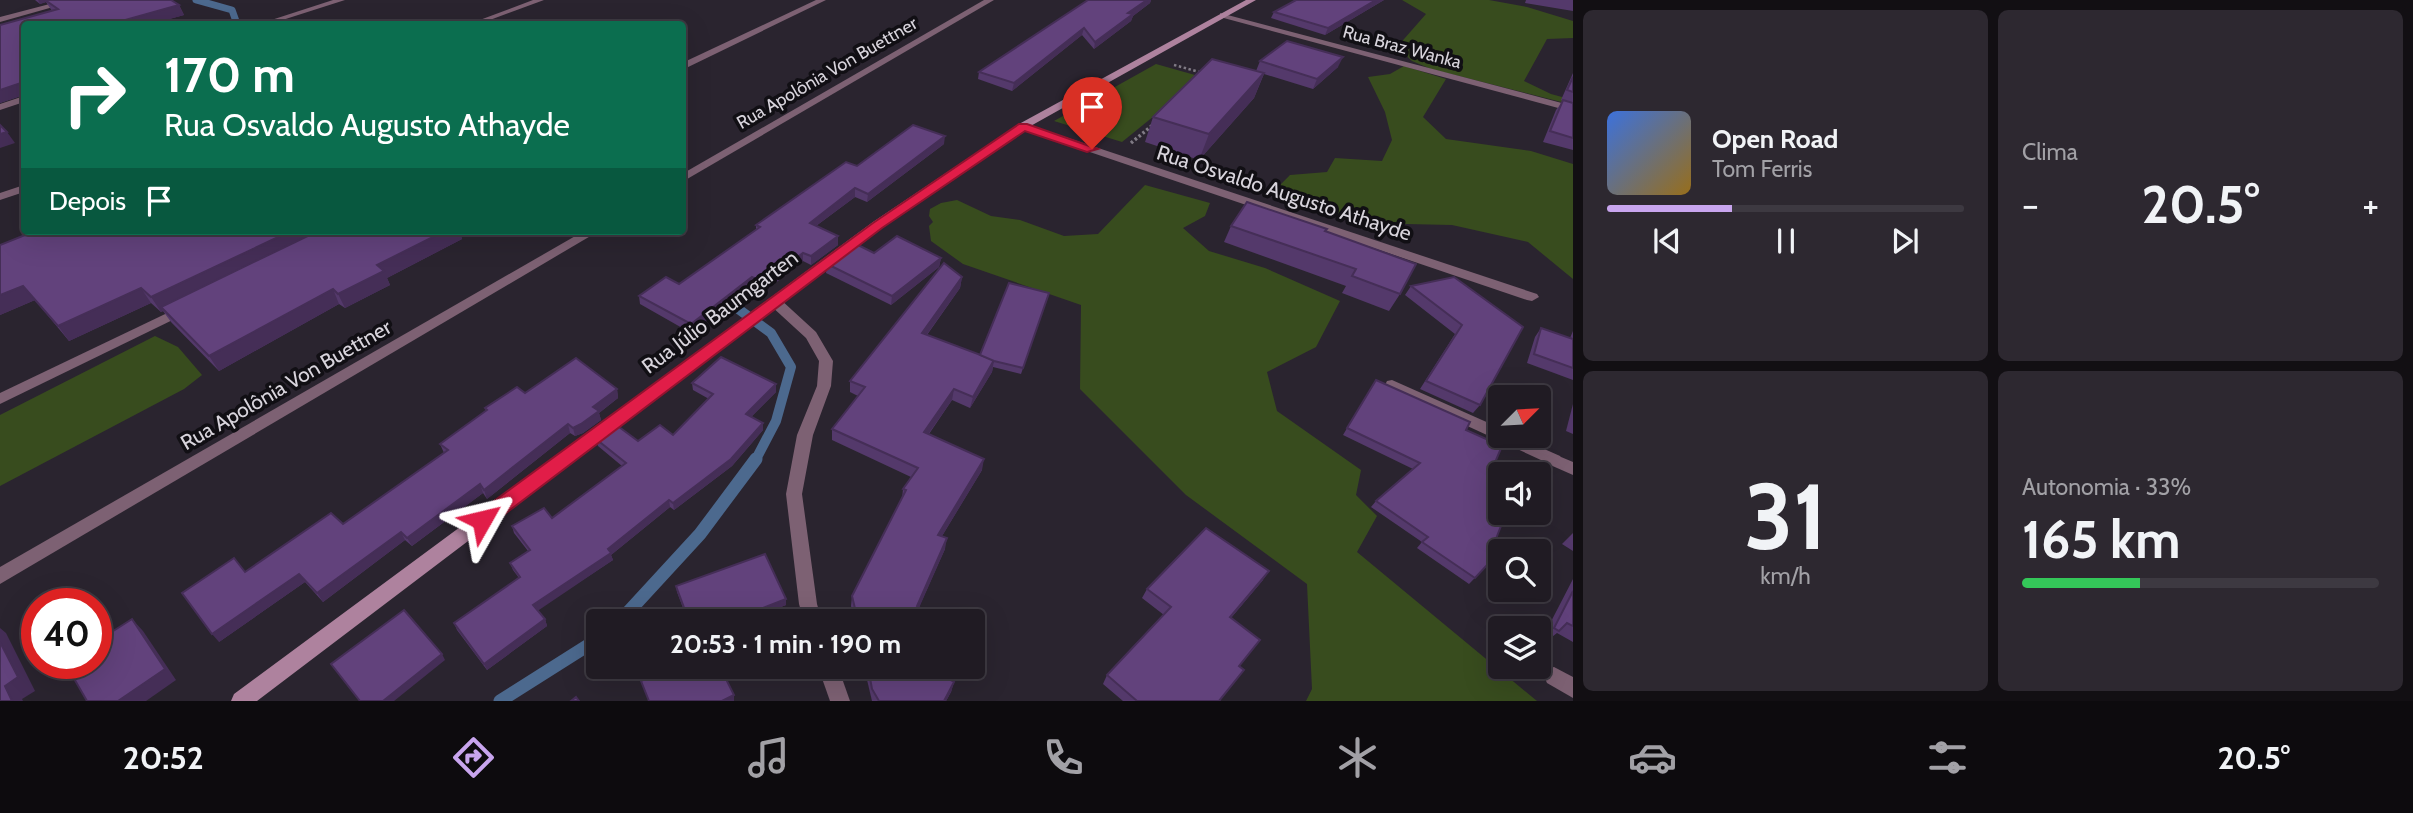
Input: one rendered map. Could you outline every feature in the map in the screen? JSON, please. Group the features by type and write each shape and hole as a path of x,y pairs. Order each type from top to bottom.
{"street":[{"path":"0,20 74,0"},
{"path":"273,21 341,0"},
{"path":"481,21 540,0"},
{"path":"686,65 822,0"},
{"name":"Rua Apolônia Von Buettner","path":"686,177 990,0"},
{"name":"Rua Júlio Baumgarten","path":"241,701 877,225 1023,126 1252,0"},
{"name":"Rua Braz Wanka","path":"1223,15 1573,109"},
{"path":"0,107 21,100"},
{"name":"Rua Osvaldo Augusto Athayde","path":"1023,126 1532,297"},
{"path":"0,197 21,189"},
{"name":"Rua Apolônia Von Buettner","path":"0,576 586,235"},
{"path":"0,399 193,304"},
{"path":"768,306 811,335 825,360 824,386 805,435 793,494 809,609"},
{"path":"1392,385 1488,429"},
{"path":"1528,448 1573,469"},
{"path":"1554,676 1573,688"},
{"path":"832,679 839,701"}],"path":[{"path":"1149,57 1211,76"},
{"path":"1114,157 1157,121"}],"green space":[{"path":"1402,0 1489,0 1527,7 1573,21 1573,38 1547,39 1524,81 1551,94 1573,100 1573,105 1431,69 1412,61 1397,47 1426,14"},
{"path":"1156,64 1202,77 1122,142 1054,121"},
{"path":"1404,66 1446,79 1423,117 1446,139 1531,151 1573,164 1573,279 1528,242 1452,225 1406,224 1317,211 1292,199 1280,185 1290,175 1327,172 1335,158 1382,161 1392,140 1385,112 1368,77 1390,74"},
{"path":"1145,185 1210,203 1205,216 1183,228 1209,251 1265,268 1340,301 1316,347 1267,372 1277,411 1361,470 1356,495 1377,516 1357,552 1488,660 1488,679 1510,679 1537,701 1306,701 1312,689 1307,584 1186,495 1080,389 1081,305 963,264 931,241 929,226 933,222 929,216 930,209 941,203 957,200 991,216 1020,220 1064,236 1098,234"},
{"path":"155,336 178,347 202,375 184,389 0,486 0,415"}],"building":[{"path":"45,0 171,0 179,5 122,21 21,21 21,83 0,90 0,25 58,9"},
{"path":"1088,0 1147,0 1095,42 1084,28 1014,83 979,72"},
{"path":"1296,0 1376,0 1328,28 1274,12"},
{"path":"1287,41 1343,57 1317,79 1260,61"},
{"path":"1212,59 1264,73 1209,134 1153,117"},
{"path":"1573,77 1573,92 1567,90"},
{"path":"1563,100 1573,103 1573,138 1550,131"},
{"path":"0,125 7,132 0,134"},
{"path":"913,125 945,136 868,194 855,188 810,223 838,236 811,256 803,253 764,283 752,277 691,324 639,296 666,277 679,284 760,227 756,225 846,162 857,166"},
{"path":"1247,202 1327,229 1325,231 1416,264 1400,294 1352,276 1356,269 1231,226"},
{"path":"25,235 283,235 151,297 141,288 58,326 23,286 0,295 0,245"},
{"path":"310,235 437,235 377,265 384,271 338,294 333,289 209,356 161,307"},
{"path":"897,236 941,258 892,296 827,264 854,243 874,253"},
{"path":"944,263 962,277 922,333 994,360 973,397 954,389 924,432 984,459 938,535 947,538 917,606 922,609 855,609 852,596 906,490 903,489 918,468 832,429 865,387 850,381"},
{"path":"1454,277 1523,327 1491,385 1488,385 1480,405 1426,381 1462,325 1411,286"},
{"path":"1009,283 1049,293 1023,368 980,355"},
{"path":"1541,328 1573,339 1573,368 1534,354"},
{"path":"721,357 776,384 746,414 763,423 731,459 673,503 669,500 608,549 611,553 533,605 545,619 484,664 454,623 520,577 510,563 530,550 512,526 544,508 552,518 626,463 596,439 615,424 638,441 660,425 673,435 713,394 692,383"},
{"path":"576,358 617,389 593,407 599,411 573,428 568,424 484,490 480,484 407,538 401,532 317,593 299,574 212,634 182,593 234,558 245,572 331,513 343,524 448,450 440,444 487,410 485,408 517,387 525,393"},
{"path":"1376,380 1470,422 1466,430 1488,440 1488,448 1501,448 1495,462 1488,462 1488,525 1501,525 1496,539 1488,539 1488,564 1475,578 1422,542 1428,537 1376,501 1420,463 1347,428"},
{"path":"1206,528 1269,571 1230,617 1260,640 1239,666 1244,670 1219,701 1137,701 1107,675 1171,607 1147,589"},
{"path":"765,554 786,599 760,609 685,609 676,586"},
{"path":"1573,591 1573,626 1567,623 1559,631 1554,628"},
{"path":"404,610 442,654 383,701 360,701 331,664"},
{"path":"132,619 165,669 118,701 87,701 74,679 112,679 112,632"},
{"path":"0,642 18,677 5,686 12,701 0,701"},
{"path":"726,679 734,695 722,701 649,701 641,681"},
{"path":"870,679 949,679 954,682 944,701 879,701"}],"waterway":[{"path":"196,0 232,10 236,21"},
{"path":"718,294 771,333 791,367 776,421 755,461"},
{"path":"631,609 700,534 756,459"},
{"path":"500,701 586,647"}],"route":[{"path":"482,520 877,225 1023,126 1092,149"}]}
